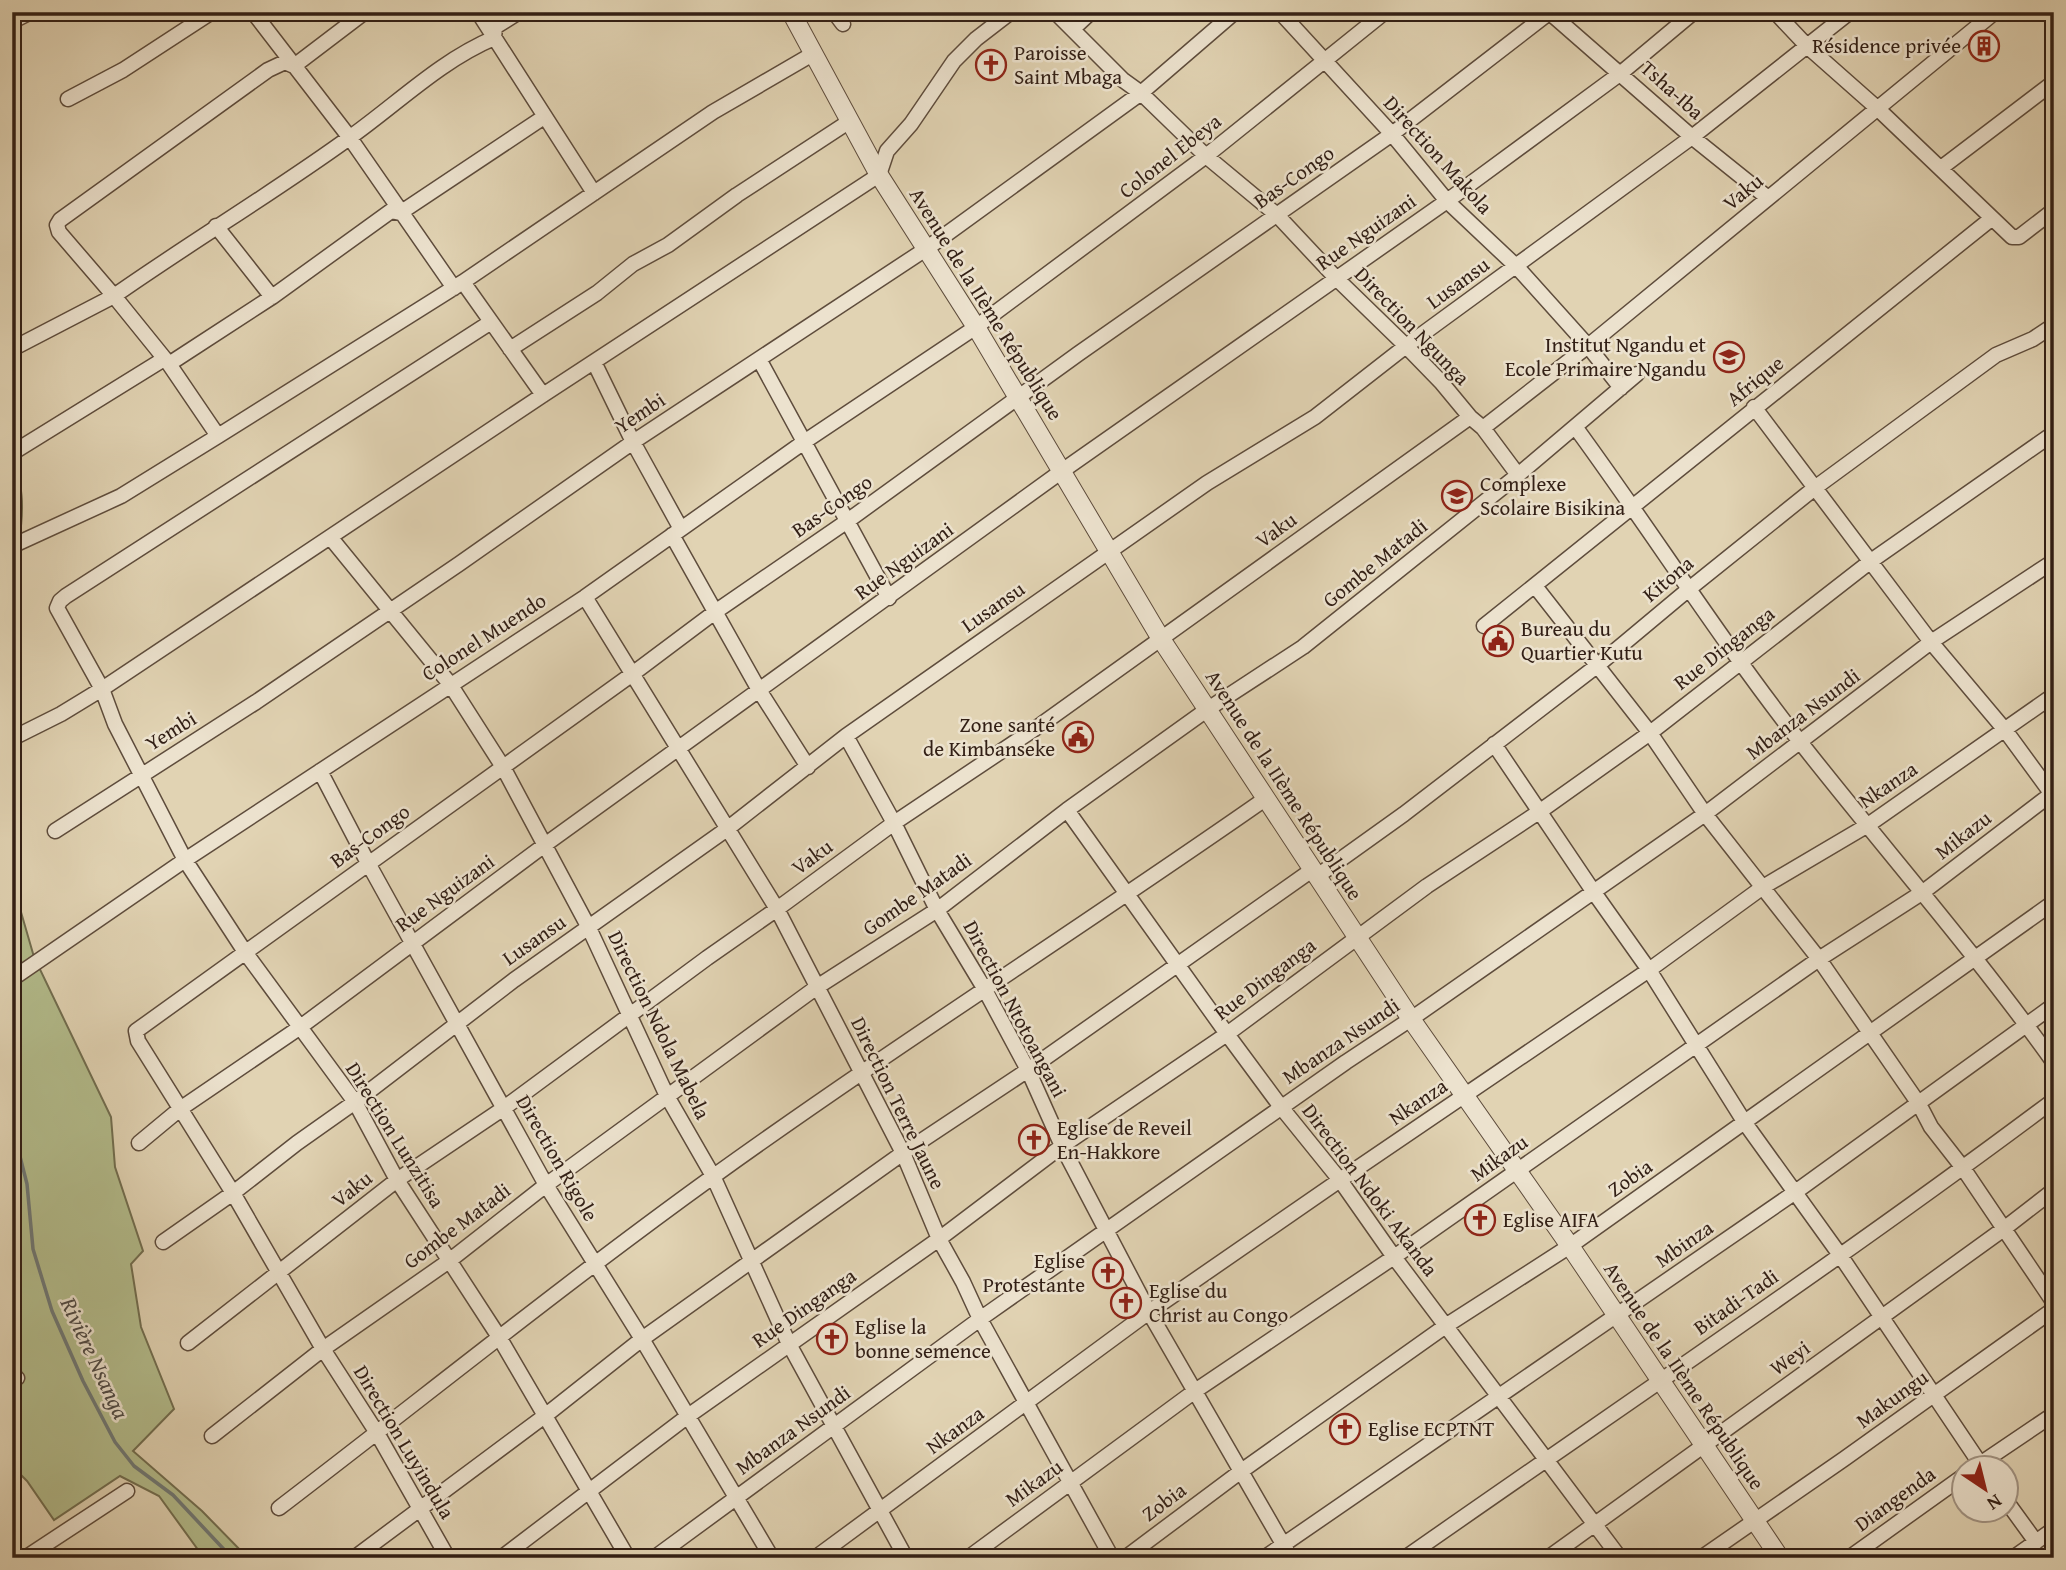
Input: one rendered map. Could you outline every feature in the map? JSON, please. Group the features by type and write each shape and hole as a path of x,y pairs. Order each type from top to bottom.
{"street":[{"path":"15,20 31,12"},
{"path":"68,99 123,70 212,12"},
{"path":"253,12 350,138 400,214 491,322 542,394"},
{"path":"294,66 365,12"},
{"path":"478,12 594,193"},
{"path":"494,38 495,27 519,12"},
{"name":"Avenue de la IIème République","path":"790,12 879,175 976,327 1161,639 1411,1019 1570,1246 1780,1558"},
{"path":"834,12 843,24"},
{"path":"15,737 102,689 542,394 879,175 887,151 911,124 954,61 976,39 1011,12"},
{"name":"Direction Ngunga","path":"1055,12 1206,156 1277,215 1483,428 1518,475"},
{"path":"1073,29 1091,12"},
{"name":"Yembi","path":"55,831 256,702 633,442 926,248 1141,93 1235,12"},
{"name":"Direction Makola","path":"1280,12 1392,134 1447,201 1517,267 1588,346 1621,388"},
{"name":"Colonel Ebeya","path":"976,327 1206,156 1385,12"},
{"name":"Tsha-Iba","path":"1549,12 1692,137 1768,198"},
{"name":"Bas-Congo","path":"136,1031 715,612 1392,134 1549,12"},
{"name":"Rue Nguizani","path":"139,1143 180,1109 299,1028 413,942 1062,471 1447,201 1621,73 1694,12"},
{"path":"1775,12 1808,47 1941,168 1991,219 2015,238 2054,210"},
{"name":"Lusansu","path":"163,1242 355,1102 514,980 727,829 846,736 1208,483 1315,417 1406,346 1692,137 1850,12"},
{"name":"Vaku","path":"1483,428 1588,346 1995,12"},
{"path":"12,349 114,296 350,138 404,95 471,48 494,38"},
{"path":"12,546 121,496 218,436 458,285 713,112 811,55 811,49"},
{"path":"218,436 166,362 59,232 57,226 60,220 268,70 285,61 294,66"},
{"path":"1941,168 2054,82"},
{"path":"400,214 544,117"},
{"path":"510,348 850,121"},
{"path":"17,450 272,297 391,211 400,214"},
{"name":"Afrique","path":"1484,626 1991,219"},
{"path":"216,226 272,297"},
{"name":"Direction Lunzitisa","path":"491,322 272,461 60,601 57,608 102,689 115,724 185,860 245,952 355,1102 397,1180 499,1337 628,1558"},
{"name":"Kitona","path":"354,1558 546,1415 642,1339 903,1153 1028,1070 1178,963 1404,814 1598,665 1816,488 1996,355 2033,339 2054,325"},
{"name":"Colonel Muendo","path":"12,979 185,860 585,597 804,442 976,327"},
{"path":"759,359 888,598"},
{"path":"594,362 715,612 759,690 808,767"},
{"name":"Gombe Matadi","path":"212,1436 323,1349 449,1261 546,1185 817,987 937,910 1067,810 1208,709 1303,647 1576,428 1637,374"},
{"path":"1754,408 1931,642 2005,730 2053,794"},
{"name":"Vaku","path":"188,1343 397,1180 503,1108 894,823 1042,724 1470,417"},
{"path":"1576,428 1800,743 1923,892 2054,1063"},
{"name":"Rue Dinganga","path":"500,1558 688,1416 939,1239 1062,1146 1227,1034 1427,886 1539,812 1650,733 1871,561 2054,433"},
{"name":"Direction Ndola Mabela","path":"331,537 450,684 503,767 589,928 667,1096 713,1176 789,1344 906,1558"},
{"name":"Mbanza Nsundi","path":"654,1558 980,1319 1704,814 1931,642 2054,561"},
{"path":"1535,586 1650,733 1704,814 1819,960 2054,1303"},
{"name":"Direction Terre Jaune","path":"585,597 777,909 903,1153 939,1239 980,1319 1112,1558"},
{"name":"Nkanza","path":"815,1558 1149,1312 1649,970 1763,887 1868,825 2054,695"},
{"name":"Direction Ntotoangani","path":"846,736 894,823 937,910 984,988 1028,1070 1062,1146 1149,1312 1291,1558"},
{"path":"1493,744 1649,970 1745,1123 1840,1255 1971,1454"},
{"name":"Direction Rigole","path":"320,771 546,1185 642,1339 772,1558"},
{"name":"Mikazu","path":"968,1558 1195,1391 1395,1257 1819,960 1923,892 2053,794"},
{"path":"279,1508 594,1264 713,1176 984,988 1265,799"},
{"name":"Direction Ndoki Akanda","path":"1067,810 1227,1034 1340,1180 1620,1558"},
{"name":"Zobia","path":"1125,1558 1240,1472 1447,1325 1570,1246 2054,902"},
{"name":"Mbinza","path":"1265,1558 1794,1193 2054,1004"},
{"name":"Direction Luyindula","path":"136,1031 138,1041 233,1193 323,1349 377,1433 448,1558"},
{"name":"Bitadi-Tadi","path":"1405,1558 1661,1382 1963,1168 2054,1100"},
{"name":"Weyi","path":"1548,1558 1882,1318 2054,1190"},
{"name":"Makungu","path":"1700,1558 2054,1309"},
{"path":"1998,1454 2054,1415"},
{"name":"Diangenda","path":"1849,1558 1951,1485"},
{"path":"25,1558 127,1492"},
{"path":"2021,1521 2036,1542"},
{"path":"2013,1558 2054,1530"}],"green space":[{"path":"12,450 20,485 22,516 19,541 12,545"},
{"path":"12,881 34,957 111,1117 115,1167 143,1251 131,1264 141,1327 174,1409 133,1451 202,1511 248,1558 204,1558 159,1496 120,1476 54,1520 27,1481 12,1466"}],"waterway":[{"name":"Rivière Nsanga","path":"12,1125 27,1184 33,1249 52,1311 83,1381 115,1442 134,1466 173,1495 232,1558"}],"place":[{"name":"Résidence privée","path":"1984,46"},
{"name":"Paroisse Saint Mbaga","path":"991,65"},
{"name":"Institut Ngandu et Ecole Primaire Ngandu","path":"1729,357"},
{"name":"Complexe Scolaire Bisikina","path":"1457,496"},
{"name":"Bureau du Quartier Kutu","path":"1498,641"},
{"name":"Zone santé de Kimbanseke","path":"1078,737"},
{"name":"Eglise de Reveil En-Hakkore","path":"1034,1140"},
{"name":"Eglise AIFA","path":"1480,1220"},
{"name":"Eglise Protestante","path":"1108,1273"},
{"name":"Eglise du Christ au Congo","path":"1126,1303"},
{"name":"Eglise la bonne semence","path":"832,1339"},
{"name":"Eglise ECPTNT","path":"1345,1429"}]}
